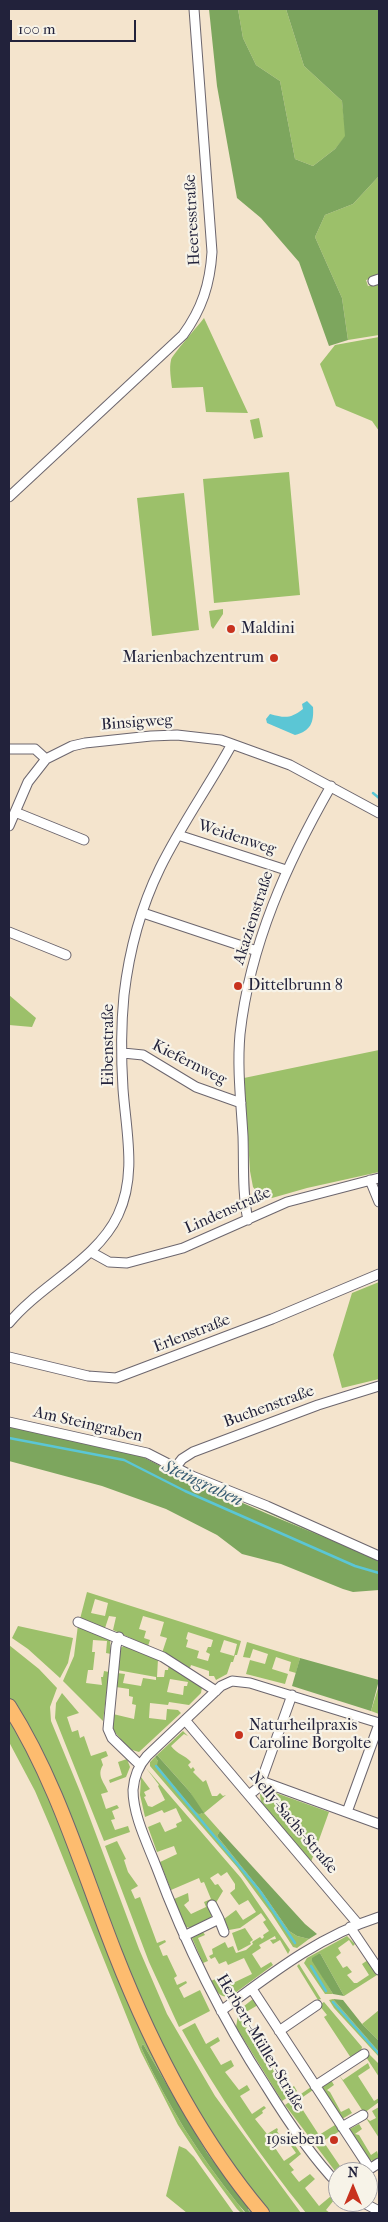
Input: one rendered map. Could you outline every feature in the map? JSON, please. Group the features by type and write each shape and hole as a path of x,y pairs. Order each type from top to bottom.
{"main road":[{"path":"9,1706 30,1741 55,1796 114,1952 159,2054 202,2130 262,2213"}],"street":[{"name":"Heeresstraße","path":"9,497 182,335 192,322 207,291 212,252 194,9"},
{"name":"Binsigweg","path":"9,826 28,782 46,759 78,744 134,737 177,735 212,738 290,765 379,813"},
{"name":"Eibenstraße","path":"9,1323 25,1305 91,1252 102,1240 118,1216 128,1184 129,1147 123,1090 122,1022 128,965 143,913 159,870 232,744"},
{"path":"9,749 34,749 46,759"},
{"name":"Akazienstraße","path":"248,1220 243,1186 240,1035 257,951 271,906 286,870 331,786"},
{"path":"14,812 84,840"},
{"name":"Weidenweg","path":"178,835 286,870"},
{"path":"143,913 257,951"},
{"path":"9,932 66,955"},
{"name":"Kiefernweg","path":"122,1053 143,1055 196,1086 241,1103"},
{"name":"Lindenstraße","path":"91,1252 109,1262 127,1263 183,1248 287,1202 379,1178"},
{"path":"370,1180 379,1202"},
{"name":"Erlenstraße","path":"9,1357 88,1376 116,1378 297,1309 379,1274"},
{"name":"Buchenstraße","path":"176,1468 182,1459 193,1452 318,1405 379,1386"},
{"name":"Am Steingraben","path":"9,1422 132,1448 147,1453 176,1468 379,1556"},
{"path":"78,1622 119,1637 163,1657 216,1691"},
{"path":"119,1637 116,1646 108,1729 112,1738 140,1765 185,1720 228,1682 240,1681 292,1695 379,1724 347,1812"},
{"path":"249,1795 259,1787 292,1695"},
{"name":"Nelly-Sachs-Straße","path":"185,1720 249,1795 354,1926 379,1970"},
{"name":"Herbert-Müller-Straße","path":"140,1765 134,1786 136,1810 167,1896 184,1936 221,2011 249,2060 278,2106 328,2172"},
{"path":"261,1782 379,1824"},
{"path":"212,1905 224,1932"},
{"path":"221,2011 311,1948 354,1926 379,1917"},
{"path":"184,1936 219,1919"},
{"path":"252,1989 342,2128 362,2162"},
{"path":"279,2031 317,2005"},
{"path":"315,2086 364,2054"},
{"path":"342,2128 363,2115"}],"green space":[{"path":"209,9 238,9 243,38 256,65 280,81 295,159 313,166 335,149 345,136 342,101 304,66 286,9 379,9 379,176 353,204 325,215 315,237 342,298 348,340 329,346 299,262 261,218 237,198 217,86"},
{"path":"238,9 286,9 304,66 342,101 346,136 335,149 313,166 295,159 280,81 256,65 243,38"},
{"path":"379,176 379,277 366,280 368,286 379,283 379,335 348,340 342,298 315,237 325,215 353,204"},
{"path":"204,318 248,413 206,412 203,387 172,388 170,370 172,357"},
{"path":"379,337 379,431 372,421 336,406 320,364 335,345"},
{"path":"259,418 263,437 254,439 250,420"},
{"path":"289,472 300,595 214,603 203,479"},
{"path":"184,493 199,630 152,636 137,498"},
{"path":"223,609 223,614 213,629 209,611"},
{"path":"9,995 36,1018 32,1027 9,1025"},
{"path":"379,1050 379,1172 272,1198 261,1197 253,1187 250,1171 244,1078"},
{"path":"379,1282 379,1379 342,1388 333,1355 352,1293"},
{"path":"9,1426 137,1454 176,1474 374,1558 379,1561 379,1590 353,1592 281,1564 242,1554 217,1535 166,1509 102,1486 9,1461"},
{"path":"226,1494 287,1519 374,1558 351,1550"},
{"path":"87,1592 241,1641 237,1655 235,1655 233,1662 231,1662 227,1674 216,1680 214,1676 209,1676 209,1671 191,1665 190,1668 162,1653 167,1638 160,1636 164,1622 143,1616 139,1629 146,1631 144,1638 150,1640 148,1646 113,1630 116,1617 109,1616 105,1628 80,1619","holes":["95,1599 108,1603 105,1616 91,1613","188,1632 213,1640 211,1647 208,1647 206,1652 210,1654 208,1661 197,1658 199,1651 186,1647 188,1640 186,1639","224,1640 237,1644 234,1656 220,1652"]},
{"path":"78,1625 110,1639 111,1654 106,1653 107,1641 93,1640 92,1652 95,1652 93,1670 88,1670 86,1683 102,1685 101,1677 103,1677 104,1671 109,1672 103,1721 63,1681 74,1656"},
{"path":"18,1626 73,1638 68,1663 60,1678 28,1649 12,1638"},
{"path":"247,1642 300,1658 296,1673 289,1671 291,1662 276,1657 272,1669 288,1674 285,1684 246,1674 250,1660 265,1664 268,1654 253,1649 250,1658 243,1657"},
{"path":"9,1645 39,1669 57,1688 50,1707 51,1721 79,1789 139,1949 167,2014 215,2096 301,2213 269,2213 215,2140 164,2052 9,1697"},
{"path":"126,1645 158,1659 157,1677 164,1677 165,1670 168,1670 169,1665 202,1687 201,1693 189,1705 169,1702 168,1705 150,1703 149,1718 166,1720 167,1709 178,1710 181,1713 139,1752 129,1749 113,1730 113,1714 134,1719 136,1705 132,1704 133,1697 129,1696 129,1689 116,1687 117,1673 125,1674 123,1683 141,1686 143,1678 156,1680 156,1677 117,1670 120,1648","holes":["170,1679 188,1682 187,1686 184,1686 183,1695 167,1692"]},
{"path":"300,1658 379,1680 371,1711 292,1686"},
{"path":"379,1685 379,1714 371,1711"},
{"path":"62,1693 79,1713 67,1717 72,1732 78,1730 80,1738 84,1736 91,1756 106,1751 108,1756 101,1759 103,1765 100,1773 108,1792 101,1794 106,1809 117,1805 119,1808 112,1811 115,1819 111,1820 115,1830 128,1826 130,1832 104,1841 55,1718 56,1703"},
{"path":"9,1714 31,1754 136,2017 257,2213 241,2213 237,2209 178,2125 141,2052 53,1833 35,1791 9,1742","holes":["143,2044 207,2153 250,2210 244,2212 210,2167 185,2129 161,2089 141,2047"]},
{"path":"183,1731 188,1736 184,1734 171,1746 191,1762 188,1765 191,1769 193,1767 195,1770 193,1772 203,1782 206,1780 212,1796 217,1796 220,1793 223,1796 226,1795 204,1813 220,1831 217,1836 262,1892 289,1931 297,1936 309,1939 297,1948 293,1947 237,1867 150,1766 150,1762 155,1757 195,1810 202,1814 190,1792 157,1755"},
{"path":"157,1755 190,1792 204,1813 199,1814 195,1811 157,1765 158,1761 155,1757"},
{"path":"127,1759 130,1767 126,1777 110,1783 109,1780 122,1775 118,1762"},
{"path":"146,1768 241,1878 290,1950 288,1954 280,1940 273,1944 270,1940 276,1939 275,1936 259,1945 261,1948 252,1954 261,1968 271,1962 273,1965 231,1996 221,1995 211,1981 228,1973 233,1983 252,1974 244,1958 228,1965 226,1961 219,1964 215,1957 211,1959 209,1956 213,1954 212,1949 225,1942 228,1948 233,1946 236,1953 246,1950 253,1944 252,1942 260,1937 262,1939 263,1935 269,1931 263,1922 266,1920 261,1913 240,1928 229,1930 224,1919 236,1910 243,1920 256,1912 248,1900 239,1905 230,1893 235,1889 235,1884 227,1872 221,1876 218,1873 210,1878 223,1891 211,1911 211,1918 192,1928 186,1927 174,1899 188,1893 189,1901 184,1905 191,1914 206,1907 204,1902 211,1899 204,1882 201,1883 199,1878 171,1890 160,1862 177,1854 174,1846 157,1852 148,1827 160,1822 165,1832 177,1827 176,1824 182,1821 176,1808 164,1813 162,1810 145,1817 140,1795 141,1777 150,1789 144,1792 148,1806 152,1807 165,1800 159,1785"},
{"path":"266,1787 277,1789 276,1793 329,1812 311,1862 261,1803 260,1794"},
{"path":"220,1831 305,1924 317,1934 309,1939 297,1936 289,1931 262,1892 217,1836"},
{"path":"117,1841 126,1859 124,1860 128,1872 138,1886 131,1890 135,1899 140,1897 157,1943 165,1940 166,1942 159,1946 163,1956 167,1955 177,1976 174,1978 177,1985 186,1981 187,1983 179,1988 184,1998 200,1990 210,2011 179,2027 149,1962 105,1846"},
{"path":"245,1928 253,1940 250,1942 251,1944 238,1951 232,1933"},
{"path":"203,1932 205,1935 198,1938 208,1961 203,1963 192,1938"},
{"path":"347,1936 355,1944 353,1946 349,1940 338,1948 341,1953 336,1957 343,1968 347,1966 352,1972 347,1975 354,1983 357,1983 369,1975 362,1964 368,1960 377,1975 344,1996 320,1953 312,1959 333,1994 325,1994 304,1963 307,1958"},
{"path":"320,1953 344,1996 333,1994 312,1961 312,1958"},
{"path":"299,1964 321,1999 318,2000 297,1966"},
{"path":"253,1999 258,2005 246,2012 248,2016 245,2017 243,2014 240,2016 287,2090 294,2086 297,2091 282,2101 236,2027 239,2010"},
{"path":"333,1999 379,2052 379,2057 334,2008 329,2000"},
{"path":"333,1999 343,2000 362,2024 379,2041 379,2052"},
{"path":"324,2002 362,2047 361,2051 351,2058 324,2017 327,2015 319,2005"},
{"path":"379,2010 379,2041 362,2024"},
{"path":"195,2023 206,2044 218,2037 220,2041 210,2047 221,2065 231,2060 234,2066 225,2072 239,2090 247,2085 250,2090 240,2096 252,2114 264,2106 266,2108 255,2119 267,2134 277,2128 280,2136 271,2142 284,2161 296,2153 289,2143 292,2141 301,2154 289,2164 294,2170 291,2172 299,2182 310,2174 315,2179 305,2188 319,2206 328,2198 328,2208 326,2210 330,2213 306,2213 224,2101 182,2030"},
{"path":"143,2044 207,2153 248,2207 249,2212 245,2212 238,2204 210,2167 185,2129 161,2089 141,2047"},
{"path":"367,2052 379,2064 379,2077 366,2057"},
{"path":"368,2063 370,2068 358,2076 374,2101 379,2098 379,2102 364,2113 339,2075 343,2080"},
{"path":"331,2080 334,2085 327,2090 341,2112 349,2108 352,2113 342,2119 322,2089"},
{"path":"311,2087 313,2090 297,2101 319,2135 335,2125 340,2131 323,2141 337,2162 328,2162 285,2105"},
{"path":"379,2107 379,2138 366,2118 370,2121 376,2118 372,2111"},
{"path":"359,2124 362,2129 355,2134 359,2135 371,2155 377,2151 379,2158 373,2161 368,2159 348,2130"},
{"path":"179,2146 186,2149 194,2157 234,2213 187,2213 166,2196"}],"water":[{"path":"307,701 313,707 313,717 305,731 295,735 267,723 266,719 270,714 284,717 294,715 303,709 302,704"}],"waterway":[{"path":"373,793 379,798"},
{"name":"Steingraben","path":"9,1438 124,1460 185,1491 355,1566 379,1573"},
{"path":"156,1766 259,1890 295,1943"},
{"path":"311,1966 326,1991"},
{"path":"333,2002 379,2054"}],"place":[{"name":"Maldini","path":"231,629"},
{"name":"Marienbachzentrum","path":"274,658"},
{"name":"Dittelbrunn 8","path":"238,986"},
{"name":"Naturheilpraxis Caroline Borgolte","path":"239,1735"},
{"name":"19sieben","path":"334,2140"}]}
